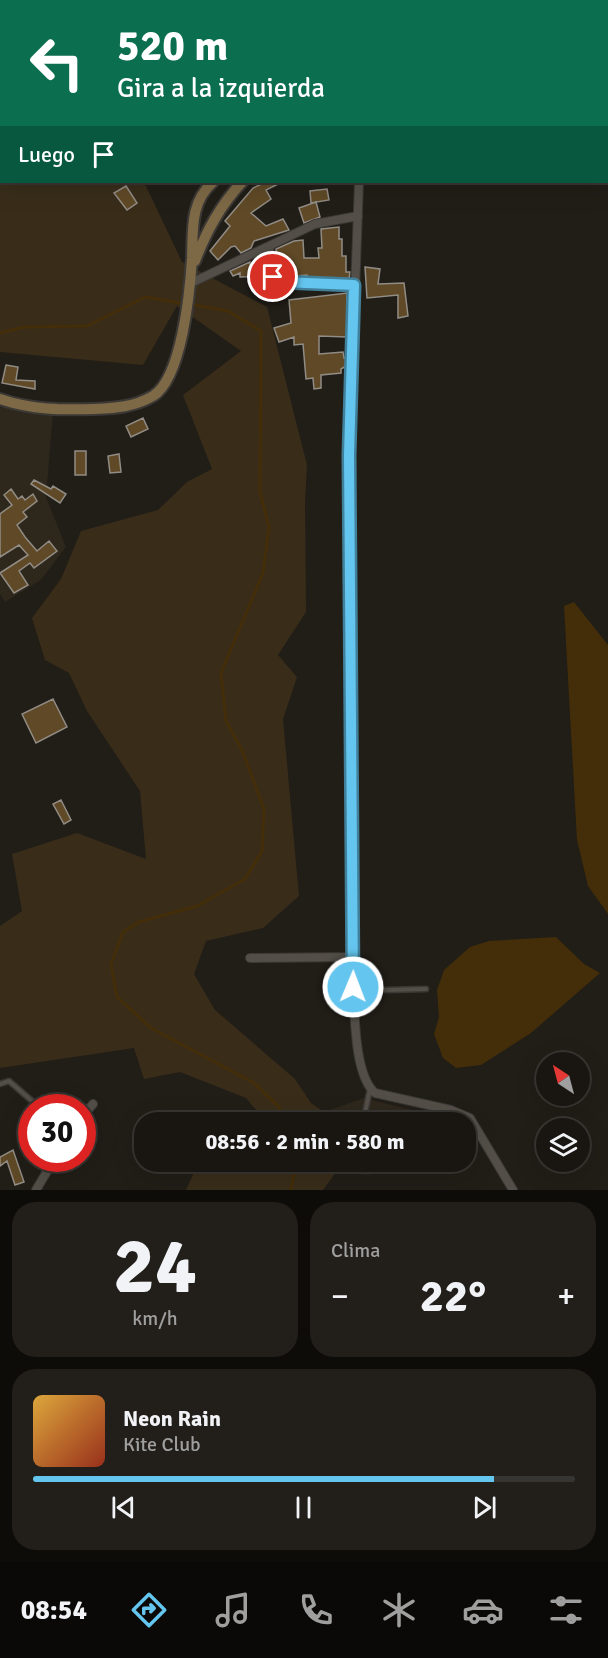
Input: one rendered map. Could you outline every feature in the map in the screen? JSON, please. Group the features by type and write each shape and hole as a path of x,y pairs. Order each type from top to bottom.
{"street":[{"path":"0,399 21,406 52,410 123,408 154,395 176,365 191,270 195,204 212,183"},
{"path":"191,270 207,228 223,203 241,183"},
{"path":"359,183 349,455 353,987 357,1046 370,1089 375,1093 452,1110 470,1118 513,1190"},
{"path":"189,284 315,224 358,216"},
{"path":"269,246 273,277 283,282 354,285"},
{"path":"250,958 354,957"},
{"path":"36,1190 47,1172"}],"lane":[{"path":"353,987 386,990 426,989"},
{"path":"0,1084 9,1081 24,1094"},
{"path":"365,1112 370,1089"}],"shaded area":[{"path":"0,183 144,183 182,262 267,307 307,465 306,612 278,655 297,677 283,719 299,896 263,928 206,941 194,974 215,1010 295,1079 311,1103 324,1112 258,1112 246,1098 180,1072 144,1079 134,1048 0,1068 0,926 22,911 12,854 77,833 146,859 140,791 87,711 69,673 45,660 32,618 61,579 81,531 158,510 187,482 212,469 183,395 241,351 177,306 143,365 0,352"},
{"path":"0,407 53,413 46,497 66,547 41,580 5,602 0,594"},
{"path":"574,602 608,645 608,914 588,886 577,840 564,606"},
{"path":"556,937 584,964 600,973 531,1033 481,1065 456,1068 443,1058 434,1034 439,1017 437,990 444,970 470,947 489,941"},
{"path":"364,1098 416,1111 416,1112 324,1112"},
{"path":"194,1172 336,1172 323,1190 186,1190"},
{"path":"336,1172 372,1172 369,1175"}],"building":[{"path":"264,183 280,183 266,190 271,199 251,213 266,226 283,219 289,230 254,241 251,248 241,253 235,246 231,247 218,260 210,251 230,226 225,221 253,188"},
{"path":"126,186 137,203 127,210 114,193"},
{"path":"327,189 329,200 311,203 310,191"},
{"path":"316,202 320,217 304,223 299,208"},
{"path":"339,227 342,256 346,256 346,272 350,272 349,279 307,278 307,275 284,277 279,273 276,249 294,241 303,240 304,258 319,258 318,248 322,248 321,229"},
{"path":"250,262 250,266 266,266 267,276 240,277 240,273 233,276 230,271"},
{"path":"365,267 380,269 378,284 404,283 408,316 398,318 398,295 367,298"},
{"path":"347,293 347,337 319,336 319,354 343,352 344,358 347,358 346,366 341,369 341,373 321,375 321,388 314,389 313,378 306,379 303,344 294,345 294,337 279,342 274,328 291,323 289,300"},
{"path":"6,365 18,367 16,380 35,381 35,389 2,383"},
{"path":"143,418 148,429 131,437 126,426"},
{"path":"75,451 86,451 86,475 75,475"},
{"path":"119,454 121,472 110,473 108,456"},
{"path":"34,480 51,489 53,486 66,494 60,503 31,484"},
{"path":"11,489 18,499 22,496 25,500 33,494 37,501 23,512 27,517 17,525 25,537 37,551 49,541 57,551 34,568 30,563 19,571 28,585 14,593 0,573 28,555 19,545 0,557 0,514 12,505 4,495"},
{"path":"53,699 67,727 36,743 22,714"},
{"path":"61,800 71,820 64,824 53,804"},
{"path":"13,1150 18,1172 21,1172 24,1182 15,1185 7,1161 0,1166 0,1157"}],"waterway":[{"path":"0,333 24,327 87,326 145,297 180,303"},
{"path":"194,305 228,311 261,331 260,492 269,527 263,573 221,673 226,721 242,750 264,809 262,851 245,879 197,906 139,922 123,932 111,964 117,997 151,1028 254,1083 279,1107 281,1112"},
{"path":"291,1190 294,1172"}],"route":[{"path":"273,277 283,282 354,285 349,455 353,987"}]}
